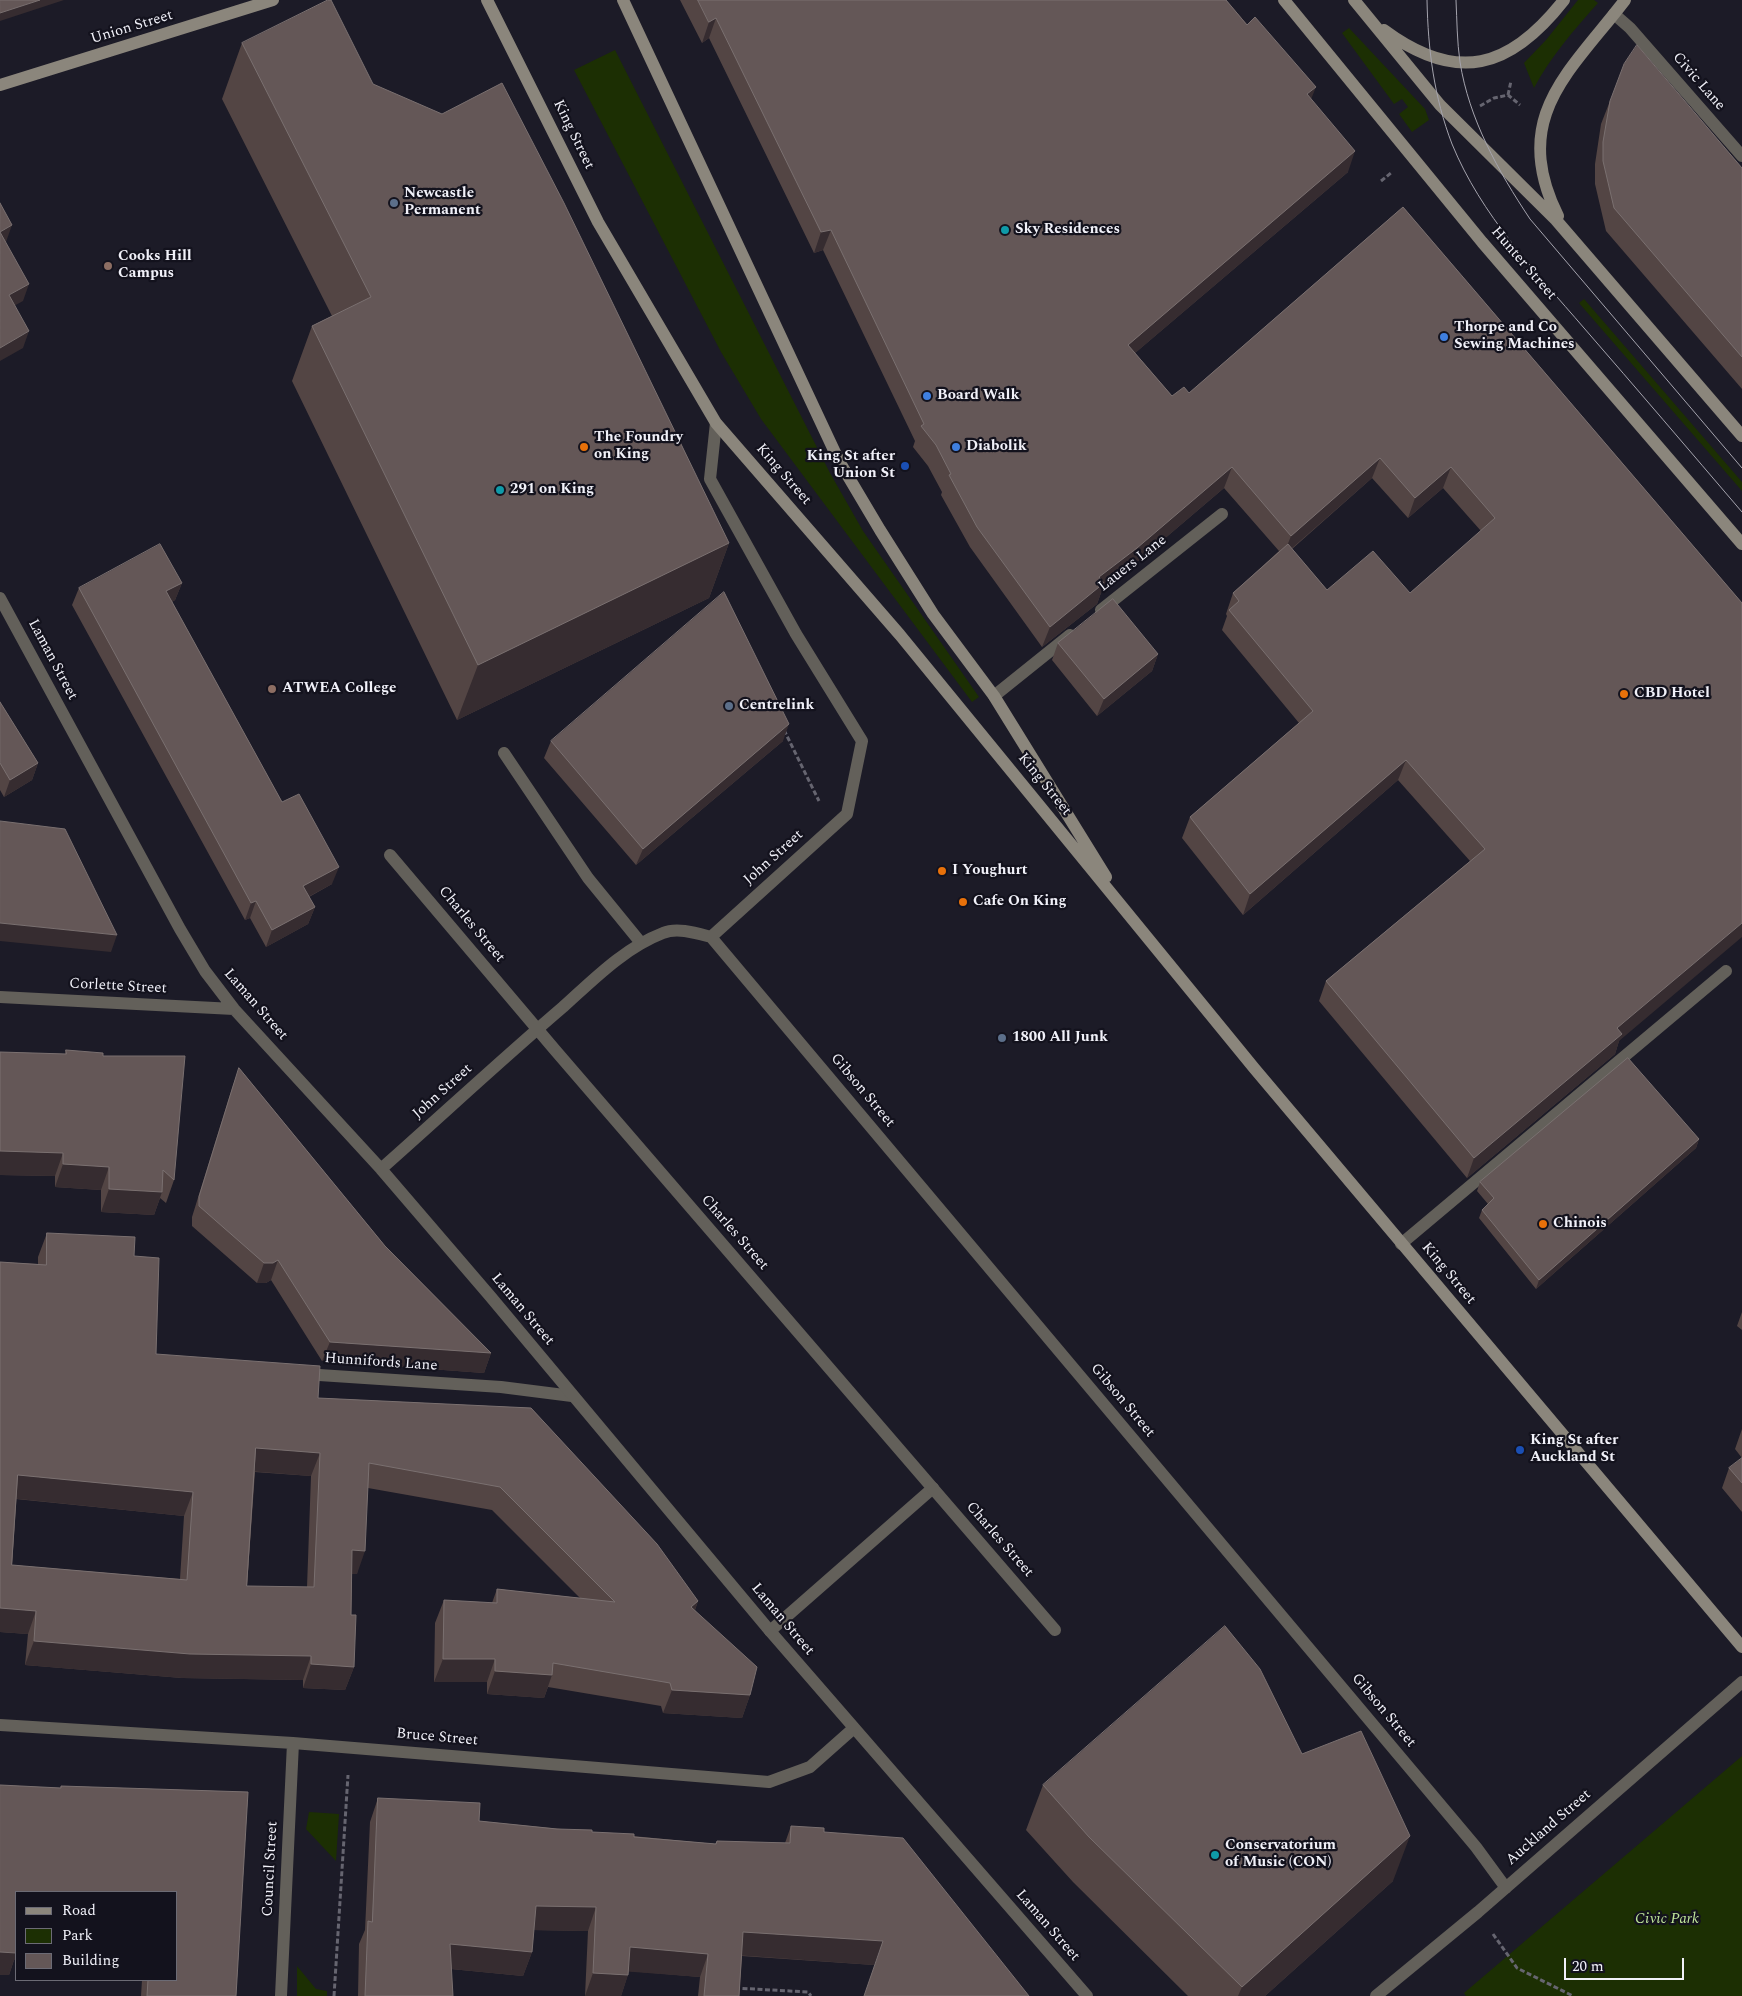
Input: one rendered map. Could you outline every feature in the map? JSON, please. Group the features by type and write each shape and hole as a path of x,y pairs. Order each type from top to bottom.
{"main road":[{"name":"Union Street","path":"0,85 273,0"},
{"name":"King Street","path":"487,0 598,222 716,423 900,635 1254,1068 1742,1647"},
{"name":"King Street","path":"623,0 839,461 933,614 994,696 1132,919"},
{"name":"Hunter Street","path":"1284,0 1482,242 1742,544"},
{"path":"1358,4 1383,29 1412,48 1430,57 1444,61 1470,63 1488,60 1510,50 1533,33 1564,0"},
{"path":"1566,230 1551,203 1545,187 1541,168 1540,148 1543,123 1549,103 1560,83 1625,0"},
{"path":"1358,4 1440,105 1566,230 1742,436"}],"street":[{"name":"Civic Lane","path":"1614,14 1630,28 1742,156"},
{"name":"John Street","path":"381,1169 615,962 641,943 665,932 688,931 711,937 848,814 862,741 796,634 710,479 716,423"},
{"name":"Lauers Lane","path":"994,696 1222,514"},
{"name":"Laman Street","path":"0,598 180,929 205,971 234,1009 381,1169 490,1296 770,1631 1087,1996"},
{"path":"504,753 588,878 641,943"},
{"name":"Charles Street","path":"390,855 1055,1630"},
{"name":"Gibson Street","path":"711,937 1470,1840 1506,1888"},
{"path":"1401,1244 1726,971"},
{"name":"Corlette Street","path":"0,997 234,1009"},
{"name":"Hunnifords Lane","path":"295,1374 501,1388 572,1396"},
{"path":"770,1631 933,1488"},
{"name":"Auckland Street","path":"1376,1996 1506,1888 1742,1682"},
{"name":"Bruce Street","path":"0,1725 351,1747 769,1782 810,1767 854,1728"},
{"name":"Council Street","path":"282,1996 293,1743"}],"path":[{"path":"1486,102 1508,95 1520,106"},
{"path":"1381,181 1390,173"},
{"path":"780,721 820,802"},
{"path":"334,1996 351,1747"},
{"path":"1478,1912 1517,1968 1574,1996"},
{"path":"732,1988 808,1992 810,1996"}],"green space":[{"path":"1578,0 1594,0 1598,3 1555,54 1534,88 1524,63 1546,40"},
{"path":"1349,28 1425,109 1429,120 1412,132 1399,114 1408,107 1402,99 1394,104 1342,33"},
{"path":"615,50 830,473 863,531 979,697 972,702 761,419 721,352 574,70"},
{"path":"1584,299 1742,482 1742,491 1579,303"},
{"name":"Civic Park","path":"1742,1756 1742,1996 1466,1996 1464,1993"},
{"path":"309,1812 339,1814 336,1861 306,1829"},
{"path":"297,1966 316,1989 327,1991 327,1996 297,1996"}],"building":[{"path":"0,0 40,0 0,13"},
{"path":"331,0 373,84 442,114 502,83 564,203 729,543 478,665 312,326 371,297 242,43"},
{"path":"698,0 1226,0 1247,25 1255,17 1316,87 1307,94 1355,151 1128,345 1172,396 1184,387 1189,393 1403,207 1742,603 1742,923 1617,1028 1622,1034 1474,1158 1326,981 1485,849 1406,760 1250,894 1190,817 1313,711 1229,610 1239,601 1233,593 1288,544 1327,590 1373,551 1410,593 1495,518 1451,467 1415,498 1380,458 1291,536 1232,467 1137,548 1099,577 1104,583 1050,627 977,527 949,475 951,474 936,445 921,426 924,424 831,230 821,232 716,18 709,22"},
{"path":"1637,45 1742,168 1742,357 1614,208 1603,161 1603,142 1610,101 1624,64"},
{"path":"0,203 12,225 0,232"},
{"path":"0,232 29,284 9,295 29,331 0,348"},
{"path":"160,544 182,583 166,591 282,802 299,794 339,867 303,886 315,907 272,930 256,901 251,903 79,588"},
{"path":"724,592 789,724 643,849 551,741"},
{"path":"1113,599 1158,654 1104,699 1058,643"},
{"path":"0,702 38,763 10,780 0,763"},
{"path":"0,821 65,829 117,935 0,923"},
{"path":"66,1050 103,1053 103,1056 185,1056 174,1180 163,1170 162,1192 109,1189 109,1167 63,1164 63,1153 0,1151 0,1052 66,1054"},
{"path":"1628,1058 1699,1139 1539,1280 1482,1210 1494,1198 1480,1182"},
{"path":"239,1068 385,1246 491,1353 330,1342 278,1260 273,1263 264,1263 199,1206 199,1197"},
{"path":"47,1233 135,1237 134,1256 159,1258 156,1354 320,1366 318,1398 531,1408 657,1544 698,1601 691,1607 757,1667 750,1695 672,1690 670,1683 553,1663 552,1675 495,1671 495,1659 443,1659 444,1600 497,1603 497,1589 615,1602 500,1487 369,1463 365,1551 352,1550 351,1615 356,1615 354,1667 311,1664 311,1656 190,1654 34,1641 36,1611 0,1608 0,1262 46,1265","holes":["256,1448 320,1453 314,1587 247,1586","18,1475 193,1492 187,1580 12,1565"]},
{"path":"1742,1458 1742,1483 1729,1468"},
{"name":"Conservatorium of Music (CON)","path":"1225,1626 1260,1669 1302,1754 1361,1731 1410,1836 1242,1987 1089,1837 1043,1785"},
{"path":"0,1785 248,1792 236,1996 147,1996 148,1981 178,1981 178,1891 15,1891 15,1953 0,1952"},
{"path":"378,1798 480,1803 479,1821 557,1829 592,1830 592,1832 634,1834 634,1837 716,1844 717,1841 790,1843 791,1826 824,1828 824,1832 903,1838 1029,1996 864,1996 883,1941 743,1932 739,1996 704,1996 708,1954 630,1947 628,1975 593,1973 596,1907 536,1906 532,1952 450,1944 453,1996 365,1996 368,1921 372,1922"}],"tram line":[{"path":"1427,0 1429,37 1436,91 1452,144 1478,195 1528,263 1742,512"},
{"path":"1456,0 1460,62 1470,104 1486,144 1518,201 1530,219 1742,468"}],"place":[{"name":"Newcastle Permanent","path":"394,203"},
{"name":"Sky Residences","path":"1005,230"},
{"name":"Cooks Hill Campus","path":"108,266"},
{"name":"Thorpe and Co Sewing Machines","path":"1444,337"},
{"name":"Board Walk","path":"927,396"},
{"name":"The Foundry on King","path":"584,447"},
{"name":"Diabolik","path":"956,447"},
{"name":"King St after Union St","path":"905,466"},
{"name":"291 on King","path":"500,490"},
{"name":"ATWEA College","path":"272,689"},
{"name":"CBD Hotel","path":"1624,694"},
{"name":"Centrelink","path":"729,706"},
{"name":"I Youghurt","path":"942,871"},
{"name":"Cafe On King","path":"963,902"},
{"name":"1800 All Junk","path":"1002,1038"},
{"name":"Chinois","path":"1543,1224"},
{"name":"King St after Auckland St","path":"1520,1450"},
{"name":"Conservatorium of Music (CON)","path":"1215,1855"}]}
